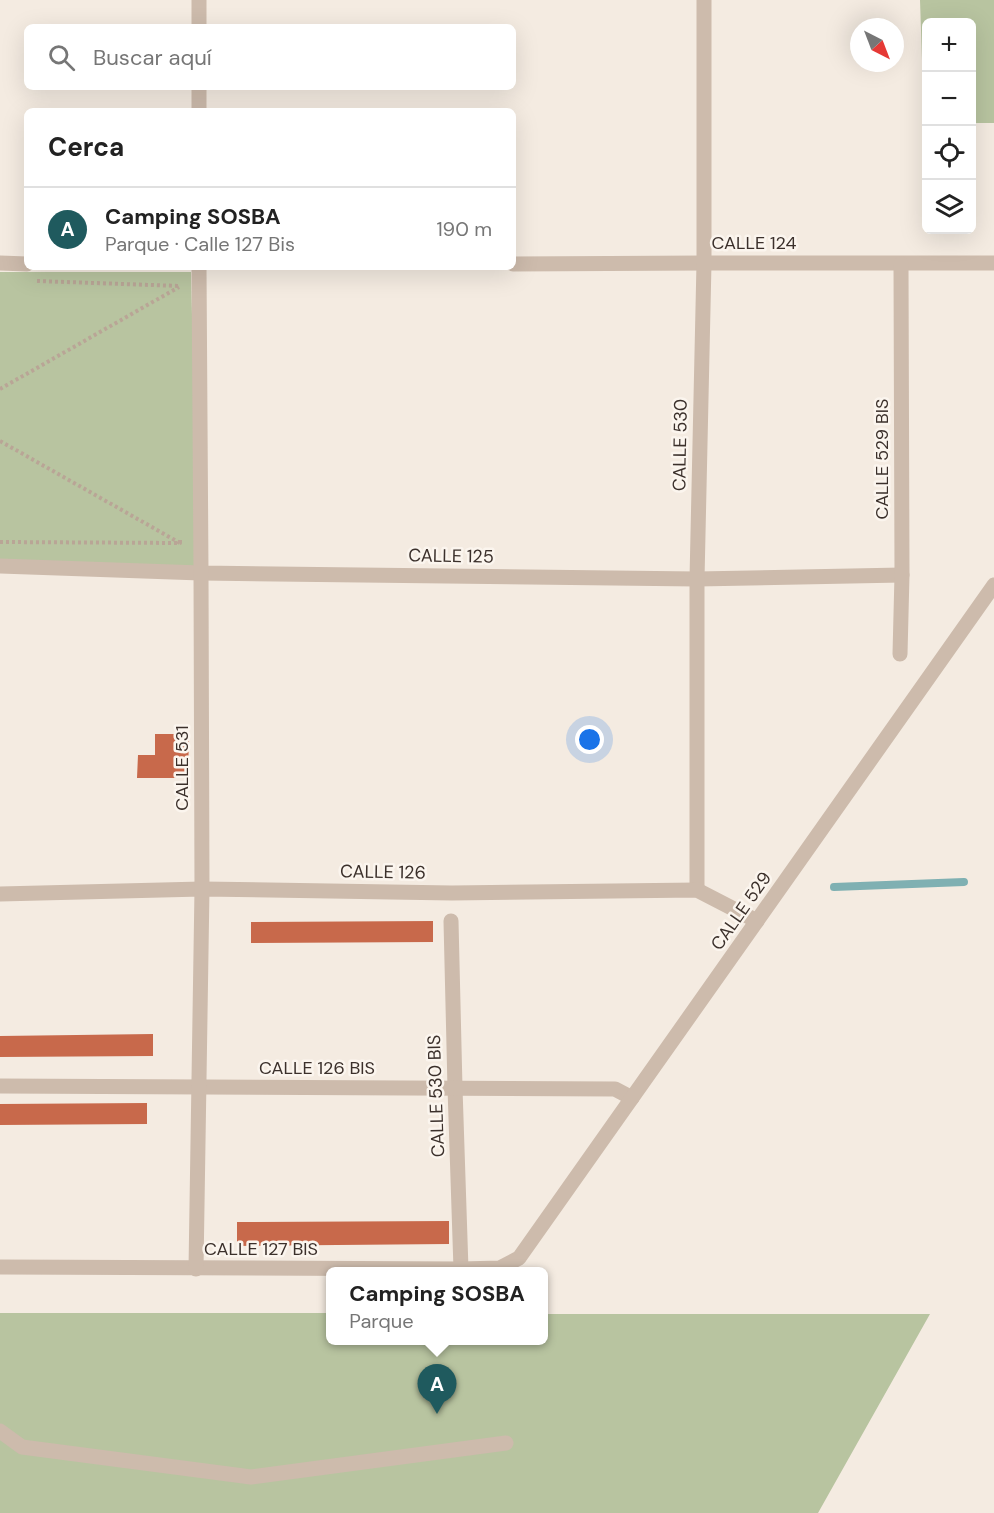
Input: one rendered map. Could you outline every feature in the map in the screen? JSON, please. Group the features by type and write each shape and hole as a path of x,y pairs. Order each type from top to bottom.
{"street":[{"path":"199,0 199,24"},
{"name":"CALLE 530","path":"697,890 697,579 704,263 704,0"},
{"path":"199,90 199,108"},
{"path":"0,263 24,264"},
{"name":"CALLE 124","path":"516,264 994,263"},
{"name":"CALLE 529 BIS","path":"900,654 901,264"},
{"name":"CALLE 531","path":"196,1269 202,889 199,270"},
{"name":"CALLE 125","path":"0,566 201,573 697,579 902,574"},
{"name":"CALLE 529","path":"519,1258 994,585"},
{"name":"CALLE 126","path":"0,894 202,889 452,893 697,890 757,921"},
{"name":"CALLE 530 BIS","path":"452,921 461,1267"},
{"name":"CALLE 126 BIS","path":"0,1086 615,1089 632,1098"},
{"name":"CALLE 127 BIS","path":"502,1267 519,1258"},
{"name":"CALLE 127 BIS","path":"0,1267 326,1269"},
{"path":"0,1431 22,1447 251,1477 506,1443"}],"path":[{"path":"0,389 182,286 187,279"},
{"path":"34,281 182,286"},
{"path":"0,441 180,543 201,573"},
{"path":"180,531 180,543"},
{"path":"0,542 180,543"}],"green space":[{"path":"920,0 994,0 994,123 976,123 976,18 922,18 922,60"},
{"path":"0,272 191,272 198,568 0,560"},
{"path":"0,1313 326,1313 326,1345 548,1345 548,1314 930,1314 818,1513 0,1513"}],"building":[{"path":"155,734 189,734 188,778 137,778 138,755 155,755"},
{"path":"433,921 433,942 251,943 251,922"},
{"path":"153,1034 153,1056 0,1057 0,1036"},
{"path":"147,1103 147,1124 0,1125 0,1104"},
{"path":"449,1221 449,1244 237,1246 237,1222"}],"waterway":[{"path":"834,887 964,882"}],"place":[{"name":"Camping SOSBA","path":"437,1414"}]}
